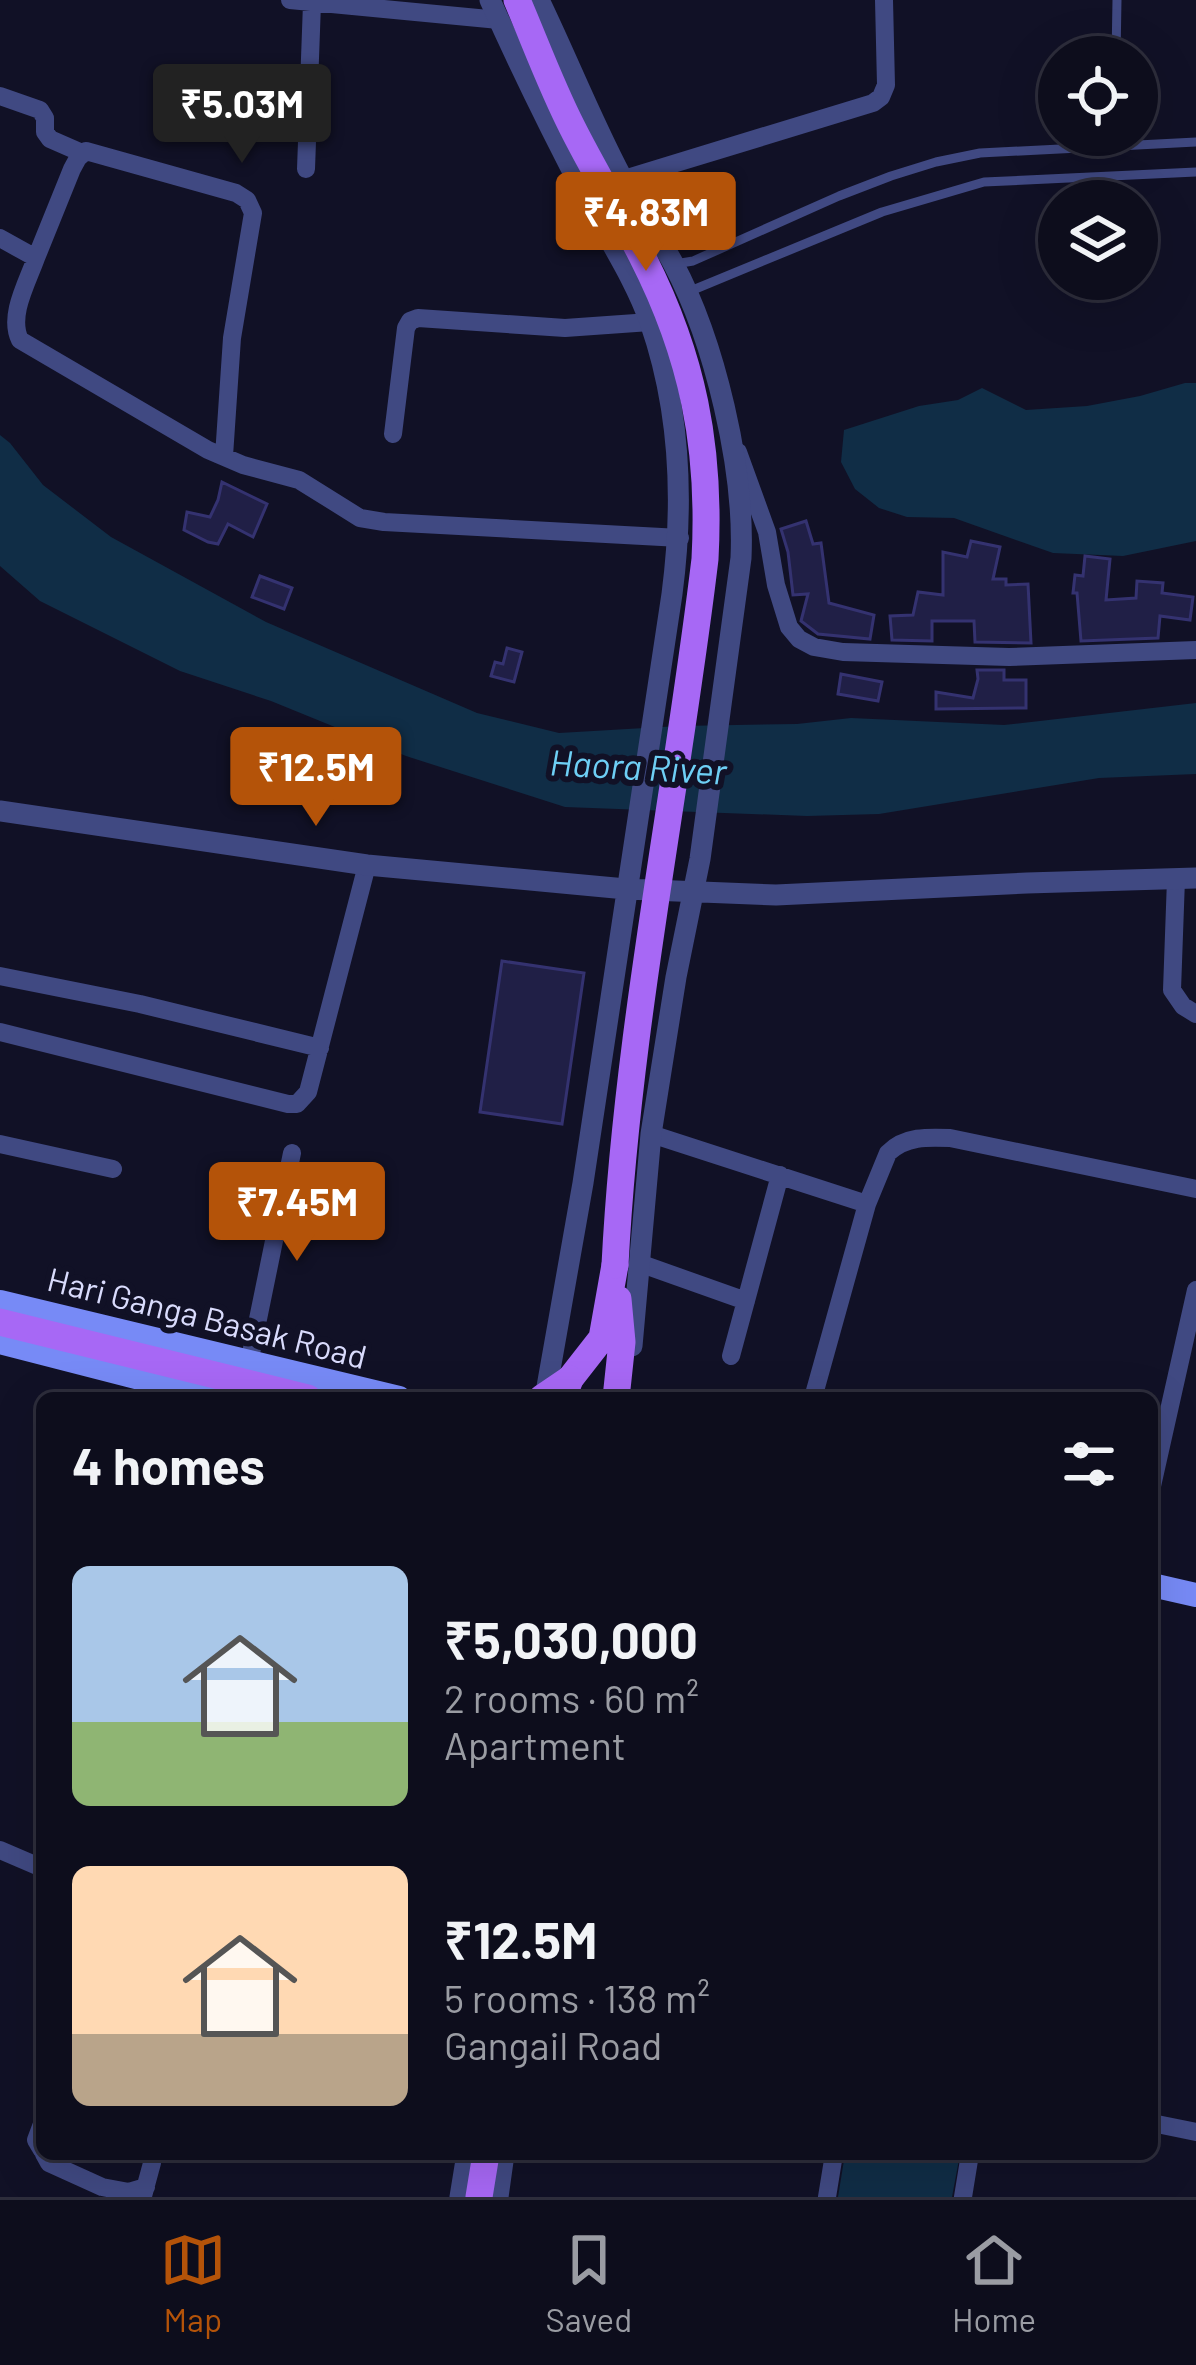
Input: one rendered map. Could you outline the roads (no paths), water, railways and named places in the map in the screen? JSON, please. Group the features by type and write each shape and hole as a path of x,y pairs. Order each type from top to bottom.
{"main road":[{"path":"502,7 642,256 678,337 704,444 705,559 636,1034 618,1200 627,1264 617,1392"},
{"path":"566,1388 602,1338 627,1264"},
{"name":"Hari Ganga Basak Road","path":"0,1302 373,1392"},
{"path":"0,1322 284,1392"},
{"path":"0,1342 194,1392"},
{"path":"1158,1586 1196,1595"},
{"path":"479,2197 485,2160"}],"street":[{"path":"290,0 502,7 584,194 633,286 700,326 766,532 789,627 799,639 844,652 1009,658 1196,650"},
{"path":"539,0 584,104 674,265 661,306 681,490 672,594 583,1183 545,1392"},
{"path":"584,194 622,178 873,103 886,85 884,0"},
{"path":"306,170 312,3"},
{"path":"0,96 40,110 50,139 82,154 94,152 248,200 253,212 232,338 224,456"},
{"path":"82,154 35,258 16,314 20,340 164,425 224,456 299,480 360,518 680,538"},
{"path":"0,238 35,258"},
{"path":"393,434 410,321 565,328 661,306"},
{"path":"627,1392 627,1264 700,860 741,558 742,525 727,419"},
{"path":"0,811 368,865 626,889 776,895 1186,878 1172,990 1196,1015"},
{"path":"0,1032 297,1104 308,1092 368,865"},
{"path":"0,976 320,1048"},
{"path":"651,1134 867,1204"},
{"path":"815,1392 867,1204 888,1153 901,1143 928,1137 983,1144 1196,1189"},
{"path":"0,1144 113,1169"},
{"path":"249,1363 292,1153"},
{"path":"731,1356 780,1175"},
{"path":"627,1264 746,1300"},
{"path":"1158,1459 1196,1290"},
{"path":"0,1850 36,1865"},
{"path":"1158,2124 1196,2132"},
{"path":"47,2160 102,2188 129,2192 144,2192 151,2160"},
{"path":"460,2197 466,2160"},
{"path":"498,2197 503,2160"},
{"path":"827,2197 833,2160"},
{"path":"963,2197 969,2160"}],"lane":[{"path":"1116,36 1117,0"},
{"path":"1158,142 1196,142"},
{"path":"633,286 839,196 936,162 1038,148"},
{"path":"661,306 882,212 943,192 984,182 1196,172"}],"water":[{"path":"1196,383 1196,541 1123,556 1053,553 954,518 907,517 879,508 855,489 841,462 844,430 919,406 958,400 982,388 1026,410 1087,406"},
{"name":"Haora River","path":"0,435 43,485 111,537 266,622 477,713 559,733 851,718 1004,725 1196,703 1196,774 1099,778 879,814 807,816 565,807 406,756 271,701 180,671 40,601 0,566"},
{"path":"844,2160 959,2160 952,2197 838,2197"}]}
